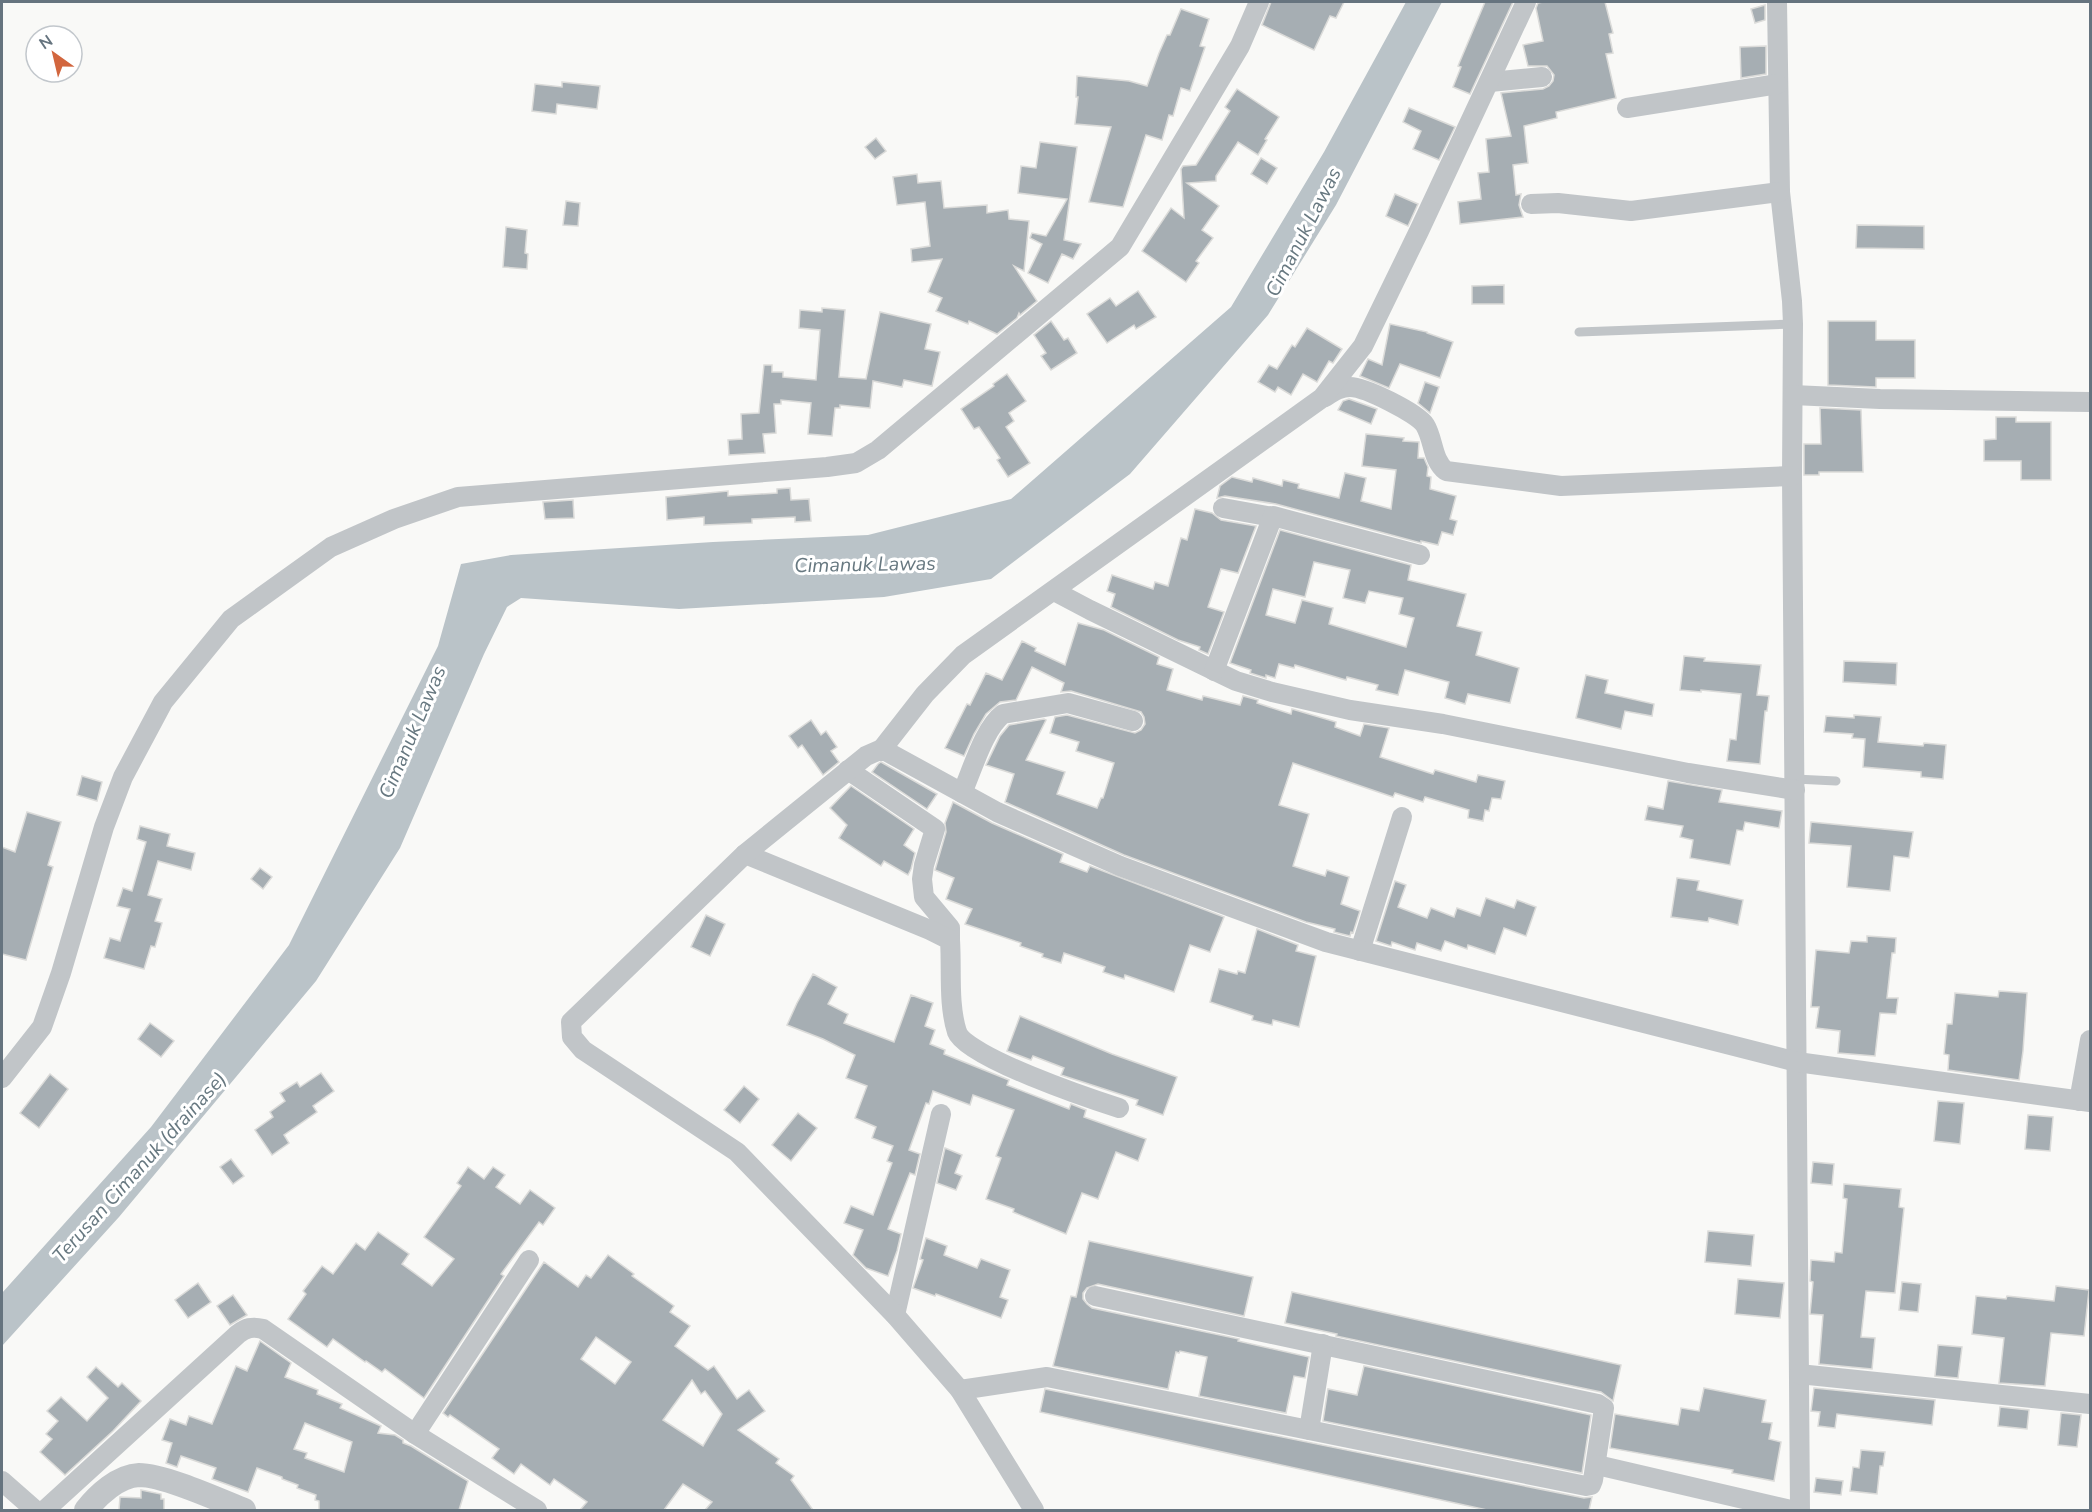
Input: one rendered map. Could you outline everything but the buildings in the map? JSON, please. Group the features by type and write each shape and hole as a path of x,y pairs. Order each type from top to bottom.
{"street":[{"path":"2,1078 42,1027 104,827 123,777 163,702 231,619 331,547 394,519 458,497 827,467 856,463 870,455 1120,247 1240,46 1259,2"},
{"path":"1322,398 1362,345 1490,82 1526,2"},
{"path":"1777,2 1780,192 1793,324 1792,476 1800,1510"},
{"path":"1490,82 1542,77"},
{"path":"1626,108 1778,84"},
{"path":"1531,204 1558,203 1631,211 1780,192"},
{"path":"1034,1510 960,1390 895,1315 737,1152 583,1050 572,1037 571,1022 745,854 866,756 882,749 925,694 963,655 1322,398 1341,388 1354,387 1408,410 1423,423 1430,435 1439,466 1446,471 1561,486 1792,476"},
{"path":"1793,395 1880,399 2091,402"},
{"path":"1223,508 1272,517 1275,515 1420,555"},
{"path":"1214,670 1272,517"},
{"path":"1054,591 1236,681 1272,692 1350,710 1443,724 1688,773 1795,784"},
{"path":"962,793 990,730 1003,714 1068,703 1133,721"},
{"path":"882,749 997,812 1120,866 1326,942 1797,1062 2085,1102 2091,1040"},
{"path":"848,770 934,828 924,865 922,879 924,897 950,928 951,993 958,1034 969,1046 1047,1083 1119,1108"},
{"path":"1360,951 1402,817"},
{"path":"745,854 950,940"},
{"path":"895,1315 941,1114"},
{"path":"415,1434 529,1260"},
{"path":"960,1390 1047,1377 1586,1486 1591,1485 1597,1465 1604,1408 1598,1404 1095,1296"},
{"path":"45,1510 238,1334 248,1328 263,1329 415,1434 537,1510"},
{"path":"1309,1430 1323,1344"},
{"path":"1799,1374 2091,1404"},
{"path":"1597,1465 1791,1510"},
{"path":"86,1510 118,1481 138,1475 170,1482 244,1510"},
{"path":"3,1482 35,1510"}],"lane":[{"path":"1579,332 1793,324"},
{"path":"1795,784 1836,781"}],"water":[{"path":"1406,2 1442,2 1336,205 1268,315 1130,474 991,579 884,597 679,609 521,598 507,607 484,654 400,848 316,981 119,1217 2,1346 2,1293 151,1127 289,945 438,646 461,564 511,555 868,535 1011,499 1231,307 1324,152"}],"water label":[{"name":"Cimanuk Lawas","path":"1303,232"},
{"name":"Cimanuk Lawas","path":"865,564"},
{"name":"Cimanuk Lawas","path":"412,732"},
{"name":"Terusan Cimanuk (drainase)","path":"139,1167"}]}
